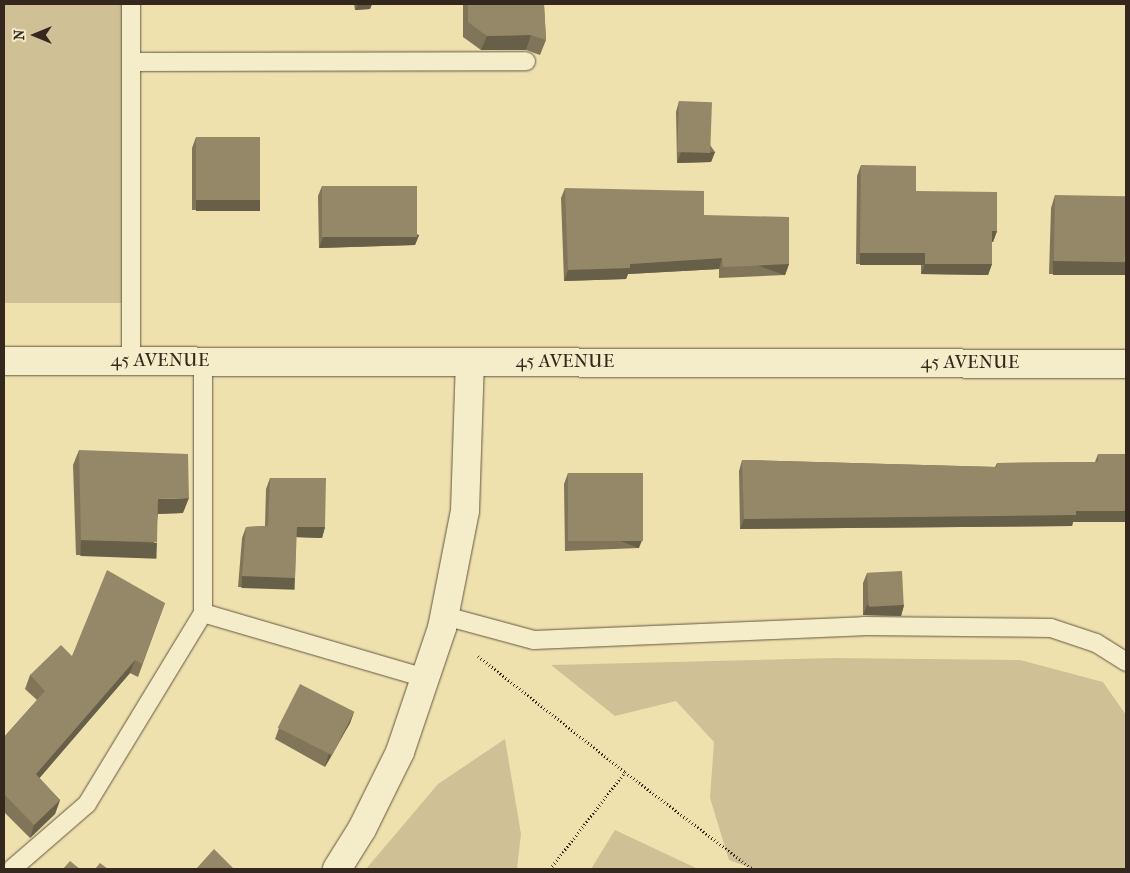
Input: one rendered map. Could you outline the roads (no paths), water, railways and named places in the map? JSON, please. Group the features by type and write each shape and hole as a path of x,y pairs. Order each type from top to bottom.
{"street":[{"name":"45 AVENUE","path":"4,361 1126,364"},
{"path":"338,869 362,829 400,752 443,622 465,511 470,362"}],"lane":[{"path":"131,4 131,361"},
{"path":"132,62 526,61"},
{"path":"12,869 87,804 203,613 203,361"},
{"path":"203,613 426,678"},
{"path":"443,622 534,640 863,626 1050,628 1096,643 1126,662"}]}
